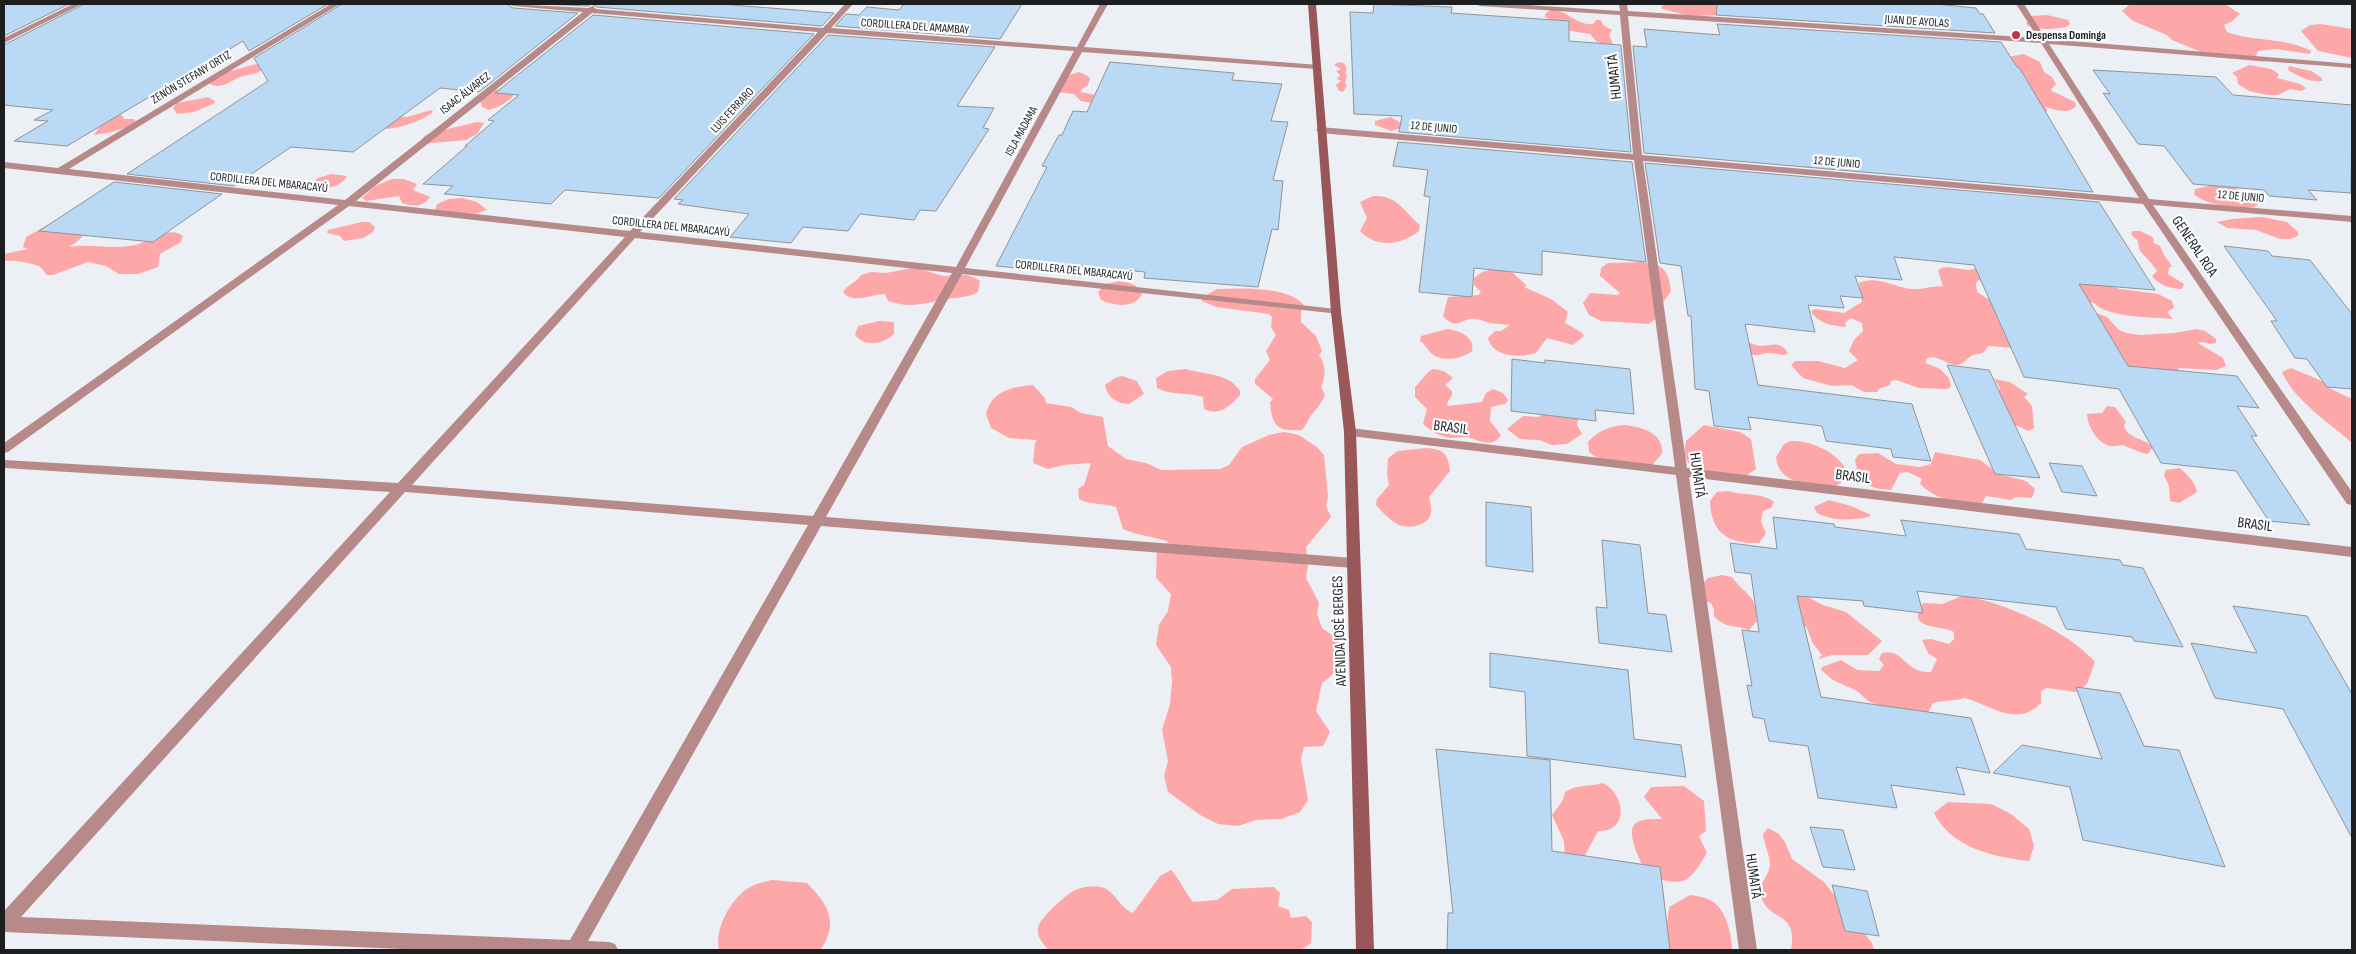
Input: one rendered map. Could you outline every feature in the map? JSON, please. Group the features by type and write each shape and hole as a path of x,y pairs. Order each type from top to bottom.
{"main road":[{"name":"AVENIDA JOSÉ BERGES","path":"1312,4 1320,130 1336,312 1350,432 1365,950"}],"street":[{"path":"4,41 78,4"},
{"name":"ZENÓN STEFANY ORTIZ","path":"60,171 336,4"},
{"name":"CORDILLERA DEL AMAMBAY","path":"513,4 824,30 1316,67"},
{"name":"ISAAC ÁLVAREZ","path":"4,449 347,203 599,4"},
{"name":"LUIS FERRARO","path":"4,924 633,234 849,4"},
{"name":"ISLA MADAMA","path":"574,950 959,270 1104,4"},
{"name":"JUAN DE AYOLAS","path":"1480,4 1623,8 2352,66"},
{"name":"GENERAL ROA","path":"2020,4 2146,201 2352,501"},
{"name":"HUMAITÁ","path":"1623,8 1638,158 1748,950"},
{"name":"12 DE JUNIO","path":"1320,130 2352,219"},
{"name":"CORDILLERA DEL MBARACAYÚ","path":"4,165 1336,312"},
{"name":"BRASIL","path":"1350,432 2352,552"},
{"path":"4,464 402,488 1353,563"},
{"path":"4,924 574,950 609,950"}],"shaded area":[{"path":"1665,4 1725,4 1721,15 1690,16 1662,9 1661,7"},
{"path":"2130,4 2225,4 2240,14 2224,25 2227,32 2280,41 2311,51 2310,54 2275,49 2258,51 2256,56 2266,62 2213,57 2133,21 2122,11"},
{"path":"1550,10 1561,12 1587,24 1593,24 1596,20 1601,20 1603,25 1612,30 1609,35 1613,44 1611,46 1597,42 1590,34 1571,31 1545,17 1545,14"},
{"path":"2047,15 2068,20 2070,24 2066,27 2045,29 2034,28 2026,24 2031,16"},
{"path":"2321,24 2352,29 2352,58 2318,51 2301,31 2310,25"},
{"path":"2024,54 2040,62 2044,72 2052,77 2056,84 2051,89 2052,91 2075,102 2076,106 2073,109 2066,111 2046,107 2047,111 2044,115 2023,73 2008,57"},
{"path":"1339,62 1344,63 1347,69 1345,83 1347,86 1343,92 1339,91 1336,85 1341,81 1337,79 1340,75 1336,71 1341,69 1334,65"},
{"path":"260,63 265,66 257,73 240,77 218,86 210,84 227,72"},
{"path":"2249,65 2271,69 2279,74 2277,78 2300,84 2306,88 2302,91 2290,89 2278,95 2267,95 2249,91 2238,84 2237,77 2232,73"},
{"path":"2289,66 2311,71 2322,78 2322,81 2312,81 2300,77 2288,70"},
{"path":"1079,72 1090,79 1088,85 1081,92 1095,95 1095,104 1081,101 1074,94 1058,92 1063,77"},
{"path":"502,88 517,90 509,100 501,105 489,110 482,107 480,100"},
{"path":"208,97 215,101 215,103 194,112 177,114 173,108 177,103"},
{"path":"431,110 433,112 429,115 408,124 386,129 381,128 391,116 407,117"},
{"path":"122,115 124,119 134,119 137,124 112,132 94,135 105,122 113,117"},
{"path":"1391,117 1401,123 1402,128 1391,131 1375,125 1375,121"},
{"path":"477,122 484,123 477,134 466,140 421,144 424,136 431,133"},
{"path":"331,174 347,176 336,186 326,188 311,184 318,178"},
{"path":"392,179 404,179 417,184 413,190 430,197 424,203 414,205 402,203 399,196 366,201 362,198 375,186"},
{"path":"2214,185 2231,185 2256,200 2257,206 2243,208 2224,206 2206,201 2194,194 2195,189"},
{"path":"1373,196 1389,198 1400,205 1420,225 1419,231 1405,239 1389,243 1381,243 1367,237 1360,231 1367,218 1360,202"},
{"path":"462,198 477,202 487,210 474,214 435,210 437,204 449,199"},
{"path":"2262,217 2287,222 2298,232 2298,236 2290,239 2280,239 2256,230 2227,228 2217,222 2232,219"},
{"path":"58,219 90,228 78,241 69,247 130,246 172,232 183,236 181,242 160,254 158,267 138,274 119,274 106,266 88,262 53,275 47,275 41,267 25,262 4,261 4,254 28,249 23,247 26,237"},
{"path":"369,222 375,227 373,232 363,238 344,241 340,236 327,233 328,230"},
{"path":"2133,231 2140,231 2153,237 2154,243 2160,246 2172,266 2169,268 2168,274 2184,284 2182,289 2166,286 2152,276 2157,271 2140,250 2137,240 2131,234"},
{"path":"1641,262 1659,266 1668,277 1671,291 1662,304 1659,316 1649,324 1601,321 1589,315 1583,303 1590,293 1617,295 1620,293 1600,276 1601,268 1608,263"},
{"path":"912,268 944,276 971,276 980,281 978,292 925,304 904,305 888,301 885,294 851,298 843,292 861,275 871,272 886,273"},
{"path":"1941,268 1968,270 1980,268 1990,286 1978,280 1976,284 1977,292 1993,302 2016,348 1988,346 1984,352 1973,355 1958,365 1934,357 1926,359 1926,363 1940,369 1949,378 1951,386 1948,389 1919,388 1896,380 1891,381 1890,385 1879,389 1877,392 1864,392 1851,385 1832,386 1803,378 1791,365 1795,361 1818,361 1845,368 1858,360 1849,351 1854,340 1863,331 1862,323 1851,318 1845,323 1846,327 1831,325 1821,321 1811,311 1815,309 1844,313 1862,302 1859,283 1865,281 1878,281 1911,289 1943,286 1938,271"},
{"path":"1494,269 1512,272 1527,286 1524,287 1551,299 1568,312 1565,323 1581,332 1584,336 1573,345 1547,338 1536,353 1516,356 1501,353 1491,345 1488,338 1495,331 1501,331 1510,325 1477,319 1459,323 1448,321 1443,316 1448,297 1478,295 1481,292 1474,285 1474,278 1482,272"},
{"path":"2067,278 2120,289 2158,294 2172,301 2174,308 2167,312 2173,319 2131,316 2109,312 2094,303 2087,302"},
{"path":"1119,281 1133,284 1142,294 1134,302 1123,305 1101,300 1098,292 1106,284"},
{"path":"1217,289 1276,291 1287,294 1304,305 1301,310 1301,322 1316,336 1322,351 1319,355 1324,367 1324,379 1321,387 1325,395 1302,430 1287,430 1277,426 1272,417 1270,402 1273,399 1255,384 1255,379 1270,360 1266,351 1276,335 1271,327 1272,317 1269,314 1216,307 1202,301 1201,298"},
{"path":"2085,309 2107,317 2119,330 2126,333 2141,335 2174,333 2197,329 2205,331 2216,339 2216,343 2198,343 2223,358 2226,366 2216,370 2179,368 2176,375 2153,374 2132,369 2121,359 2122,356"},
{"path":"879,321 894,322 894,334 885,340 874,343 864,342 855,335 858,326"},
{"path":"1447,329 1461,333 1469,338 1473,346 1472,351 1458,358 1446,359 1431,353 1420,341 1421,336"},
{"path":"1747,344 1761,346 1779,345 1788,353 1785,355 1769,353 1752,355 1749,354"},
{"path":"2291,368 2322,381 2327,387 2352,399 2352,461 2351,442 2312,410 2287,382 2282,372"},
{"path":"1186,369 1230,381 1236,385 1240,395 1224,409 1215,412 1204,409 1203,397 1168,392 1157,388 1156,378 1168,371"},
{"path":"1433,369 1444,371 1453,378 1445,385 1452,391 1452,395 1447,403 1448,406 1482,402 1486,393 1493,389 1503,393 1508,400 1505,404 1491,407 1490,421 1501,435 1497,439 1489,443 1466,437 1450,438 1435,433 1423,424 1427,409 1415,397 1415,387"},
{"path":"1122,376 1137,381 1144,394 1129,404 1120,403 1113,399 1105,385 1115,378"},
{"path":"1994,379 2010,382 2028,394 2024,397 2032,406 2034,428 2028,431 2005,420 1998,392 2000,388"},
{"path":"1033,385 1045,398 1046,403 1071,407 1081,413 1103,417 1108,446 1126,459 1146,463 1161,470 1220,469 1229,465 1242,447 1269,435 1284,432 1299,435 1317,447 1324,455 1328,497 1326,506 1331,517 1306,547 1308,565 1306,578 1319,603 1317,614 1322,628 1342,642 1342,650 1336,670 1322,683 1316,711 1330,732 1323,746 1304,747 1301,759 1308,800 1300,812 1281,819 1256,820 1238,826 1218,824 1200,815 1168,792 1164,776 1168,761 1162,730 1170,704 1171,667 1156,645 1159,625 1168,611 1171,594 1156,578 1157,546 1169,542 1123,529 1116,507 1079,499 1078,489 1084,485 1091,463 1064,465 1048,469 1033,463 1037,440 1009,438 991,428 986,414 993,400 998,395 1011,389"},
{"path":"2107,406 2115,407 2126,422 2124,426 2129,433 2153,447 2148,454 2123,445 2106,445 2097,438 2091,428 2087,414 2102,413"},
{"path":"1544,414 1576,415 1578,419 1577,425 1582,434 1567,444 1552,445 1539,440 1520,439 1507,429 1523,416 1538,417"},
{"path":"1704,425 1740,432 1751,439 1756,469 1743,478 1702,472 1693,468 1688,462 1685,453 1686,441"},
{"path":"1614,426 1638,427 1656,436 1662,447 1662,454 1651,466 1602,462 1589,452 1588,442 1596,434"},
{"path":"1790,441 1816,445 1824,449 1839,460 1848,474 1840,483 1829,488 1789,478 1780,470 1776,457 1784,444"},
{"path":"1426,448 1441,451 1448,460 1450,471 1429,497 1431,511 1426,521 1412,527 1401,526 1389,518 1376,505 1377,499 1389,485 1387,474 1388,458 1398,451"},
{"path":"1935,452 1980,460 1999,474 2026,481 2035,489 2032,498 2016,497 2011,500 1986,496 1981,505 1956,502 1934,495 1920,484 1922,479 1908,472 1900,473 1891,490 1879,489 1864,484 1858,474 1855,460 1859,454 1878,453 1896,464 1919,467 1931,464"},
{"path":"2180,468 2193,482 2197,492 2179,503 2170,501 2169,486 2164,475 2166,470"},
{"path":"1728,491 1758,495 1774,502 1771,508 1763,511 1761,522 1766,533 1759,543 1748,543 1730,539 1718,529 1711,512 1710,501 1717,492"},
{"path":"1829,500 1851,506 1871,515 1869,517 1843,520 1817,513 1814,507"},
{"path":"1722,575 1732,577 1755,605 1757,621 1749,630 1723,623 1714,616 1714,609 1711,603 1704,601 1702,585 1708,578"},
{"path":"1798,592 1823,605 1846,612 1882,641 1868,655 1832,655 1818,659 1822,655 1812,642 1807,628 1784,612"},
{"path":"1962,596 1996,604 2014,611 2052,629 2069,640 2095,662 2087,684 2076,692 2047,688 2041,691 2041,703 2023,714 2004,713 1965,698 1933,703 1927,714 1892,711 1868,701 1857,691 1833,680 1821,670 1822,667 1841,660 1857,670 1879,671 1884,665 1879,659 1882,653 1889,652 1900,657 1915,669 1922,672 1931,672 1937,659 1928,653 1922,640 1931,639 1949,644 1954,639 1954,632 1926,625 1918,618 1918,612 1923,603 1942,604"},
{"path":"1603,783 1616,795 1620,803 1621,812 1619,819 1608,830 1598,831 1582,861 1565,859 1564,841 1552,815 1563,800 1565,792 1570,789"},
{"path":"1684,786 1704,801 1706,831 1699,836 1707,853 1688,878 1675,882 1658,878 1648,873 1637,852 1632,832 1633,827 1639,821 1662,819 1644,797 1651,787"},
{"path":"1948,802 1991,804 2011,814 2029,829 2034,846 2029,861 2002,857 1975,849 1951,835 1934,813"},
{"path":"1768,828 1779,834 1785,842 1792,859 1824,882 1872,943 1874,950 1791,950 1791,928 1782,918 1770,911 1765,905 1760,892 1770,865 1763,834"},
{"path":"1171,870 1193,902 1217,900 1232,889 1274,887 1280,893 1278,906 1289,910 1291,918 1306,916 1312,922 1311,943 1301,950 1048,950 1039,937 1038,928 1043,918 1060,901 1075,890 1091,886 1106,889 1114,895 1124,908 1133,913 1160,876"},
{"path":"772,880 807,883 820,898 825,905 830,921 830,929 822,948 819,950 719,950 719,933 722,924 736,899 750,887"},
{"path":"1690,895 1710,900 1720,909 1727,922 1732,950 1653,950 1666,933 1669,907"}],"building":[{"path":"4,4 69,4 4,36"},
{"path":"84,4 328,4 249,51 243,41 67,146 14,141 48,121 34,120 53,110 4,105 4,45"},
{"path":"342,4 507,4 513,8 578,13 479,92 440,88 353,152 291,147 234,186 127,174 268,81 254,58"},
{"path":"541,4 592,4 588,6"},
{"path":"592,4 720,4 834,13 822,26 597,7"},
{"path":"904,4 1022,4 1000,39 835,26 846,14 859,15 867,7 899,10"},
{"path":"1374,4 1452,7 1451,13 1569,21 1569,41 1621,45 1631,152 1399,132 1402,116 1354,114 1350,12 1373,13"},
{"path":"1717,4 1935,4 1976,8 1980,14 1983,14 1995,33 1716,15"},
{"path":"593,15 814,34 659,198 565,190 551,204 444,194 453,186 423,184 494,121 488,120 519,95 495,93"},
{"path":"1717,24 2001,42 2017,67 2019,67 2093,192 1644,153 1633,46 1647,47 1644,29 1720,35"},
{"path":"828,35 995,47 957,106 994,108 983,128 989,129 936,211 920,210 914,220 860,214 848,231 803,227 791,243 730,237 749,214 678,204 683,200 674,199"},
{"path":"1110,62 1234,73 1232,80 1282,84 1271,121 1288,122 1273,180 1283,181 1278,230 1272,229 1258,287 1144,278 1145,272 1056,264 1052,271 996,266 1047,167 1042,166 1059,135 1062,135 1073,111 1087,112"},
{"path":"2093,70 2216,77 2233,95 2352,105 2351,193 2308,190 2317,200 2269,196 2264,190 2193,184 2164,146 2138,144 2103,93 2110,94"},
{"path":"1398,142 1632,162 1646,262 1542,251 1542,275 1474,268 1472,297 1419,292 1430,197 1424,196 1428,170 1393,166"},
{"path":"1645,163 2099,202 2155,290 2079,284 2128,366 2237,376 2259,408 2237,406 2257,436 2251,436 2310,525 2269,521 2236,471 2161,463 2119,389 2024,377 1974,265 1894,257 1902,280 1855,276 1863,298 1840,296 1844,308 1808,305 1815,332 1745,324 1758,385 1912,404 1931,461 1893,457 1891,449 1826,441 1822,426 1748,417 1751,430 1714,426 1709,391 1695,389 1691,316 1688,316 1681,266 1660,263"},
{"path":"114,182 222,194 153,242 39,231"},
{"path":"2224,246 2268,251 2272,256 2310,260 2352,314 2352,389 2327,387 2307,359 2295,358 2271,321 2277,321"},
{"path":"1512,359 1545,363 1545,360 1630,369 1634,414 1595,410 1596,421 1511,411"},
{"path":"1947,365 1989,370 2040,478 1995,474"},
{"path":"2049,463 2082,466 2097,496 2062,492"},
{"path":"1486,502 1531,507 1533,572 1486,566"},
{"path":"1773,517 1834,524 1835,527 1906,536 1901,520 2019,534 2026,549 2120,560 2123,565 2143,568 2183,647 2134,641 2132,637 2066,629 2056,607 1917,591 1923,613 1864,606 1863,601 1797,596 1821,697 1971,718 1990,773 1956,767 1965,795 1891,785 1897,808 1818,798 1808,746 1769,741 1764,719 1753,717 1747,685 1752,686 1742,630 1759,632 1751,574 1735,572 1730,543 1777,549"},
{"path":"1602,540 1640,545 1648,613 1666,615 1672,652 1599,643 1596,607 1607,608"},
{"path":"2233,606 2307,616 2352,694 2352,838 2283,709 2215,698 2191,643 2257,653"},
{"path":"1490,653 1628,670 1634,739 1681,745 1686,777 1527,756 1525,692 1490,687"},
{"path":"2076,687 2120,693 2144,746 2179,750 2225,867 2083,840 2070,787 1993,773 2022,745 2102,759"},
{"path":"1436,749 1550,760 1552,851 1660,867 1670,950 1447,950 1448,913 1453,913"},
{"path":"1810,827 1843,830 1855,870 1823,867"},
{"path":"1832,885 1867,891 1879,936 1845,931"}],"place":[{"name":"Despensa Dominga","path":"2016,35"}]}
